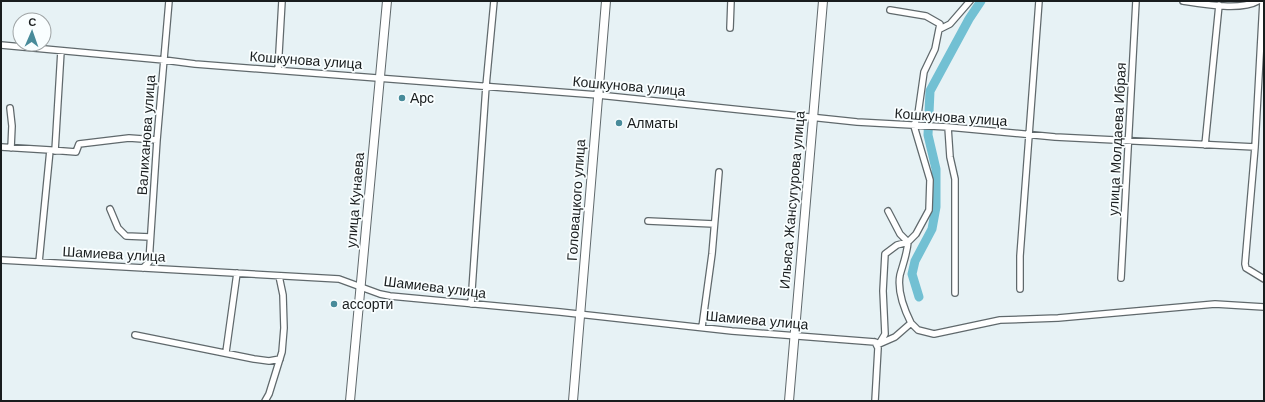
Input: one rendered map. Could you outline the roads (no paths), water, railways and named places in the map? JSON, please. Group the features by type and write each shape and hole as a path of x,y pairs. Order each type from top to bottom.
{"street":[{"name":"Валиханова улица","path":"143,268 149,262 157,140 169,1"},
{"path":"278,70 282,1"},
{"name":"улица Кунаева","path":"350,401 387,1"},
{"path":"471,304 486,86 494,1"},
{"name":"Головацкого улица","path":"573,401 606,1"},
{"path":"730,28 731,1"},
{"name":"Ильяса Жансугурова улица","path":"788,401 823,1"},
{"path":"940,29 950,24 970,1"},
{"path":"1020,289 1020,256 1039,1"},
{"name":"улица Молдаева Ибрая","path":"1120,278 1136,1"},
{"path":"1183,1 1219,5 1249,5 1258,1"},
{"path":"1263,1 1255,147 1245,264 1246,268 1264,279"},
{"path":"1205,145 1219,5"},
{"path":"877,343 885,334 883,291 885,254 897,245 908,242 916,234 924,222 929,210 931,199 930,180 918,126 918,114 924,72 935,49 940,29 940,24 926,16 890,10"},
{"name":"Кошкунова улица","path":"1,45 195,64 598,95 812,119 948,127 1029,135 1255,147"},
{"path":"39,262 53,150 61,51"},
{"path":"10,108 12,126 11,148"},
{"path":"948,127 950,157 955,179 955,294"},
{"path":"1,147 76,152 80,144 129,138 157,140"},
{"path":"702,327 719,172"},
{"path":"110,209 118,228 126,236 150,237"},
{"path":"888,211 900,234 908,242"},
{"path":"648,221 714,224"},
{"path":"908,242 900,277 903,308 911,323 918,330 934,334 1000,320 1058,318 1215,304 1264,307"},
{"name":"Шамиева улица","path":"1,260 339,279 390,296 877,343"},
{"path":"226,352 237,273"},
{"path":"265,401 269,394 282,352 284,328 283,295 280,276"},
{"path":"877,343 895,338 911,323"},
{"path":"135,335 226,352 254,359 269,361 280,359"},
{"path":"875,401 877,343"}],"waterway":[{"path":"919,297 912,274 915,261 932,229 936,207 936,169 928,135 930,91 969,19 981,1"}],"place":[{"name":"Арс","path":"402,98"},
{"name":"Алматы","path":"619,123"},
{"name":"ассорти","path":"334,304"}]}
